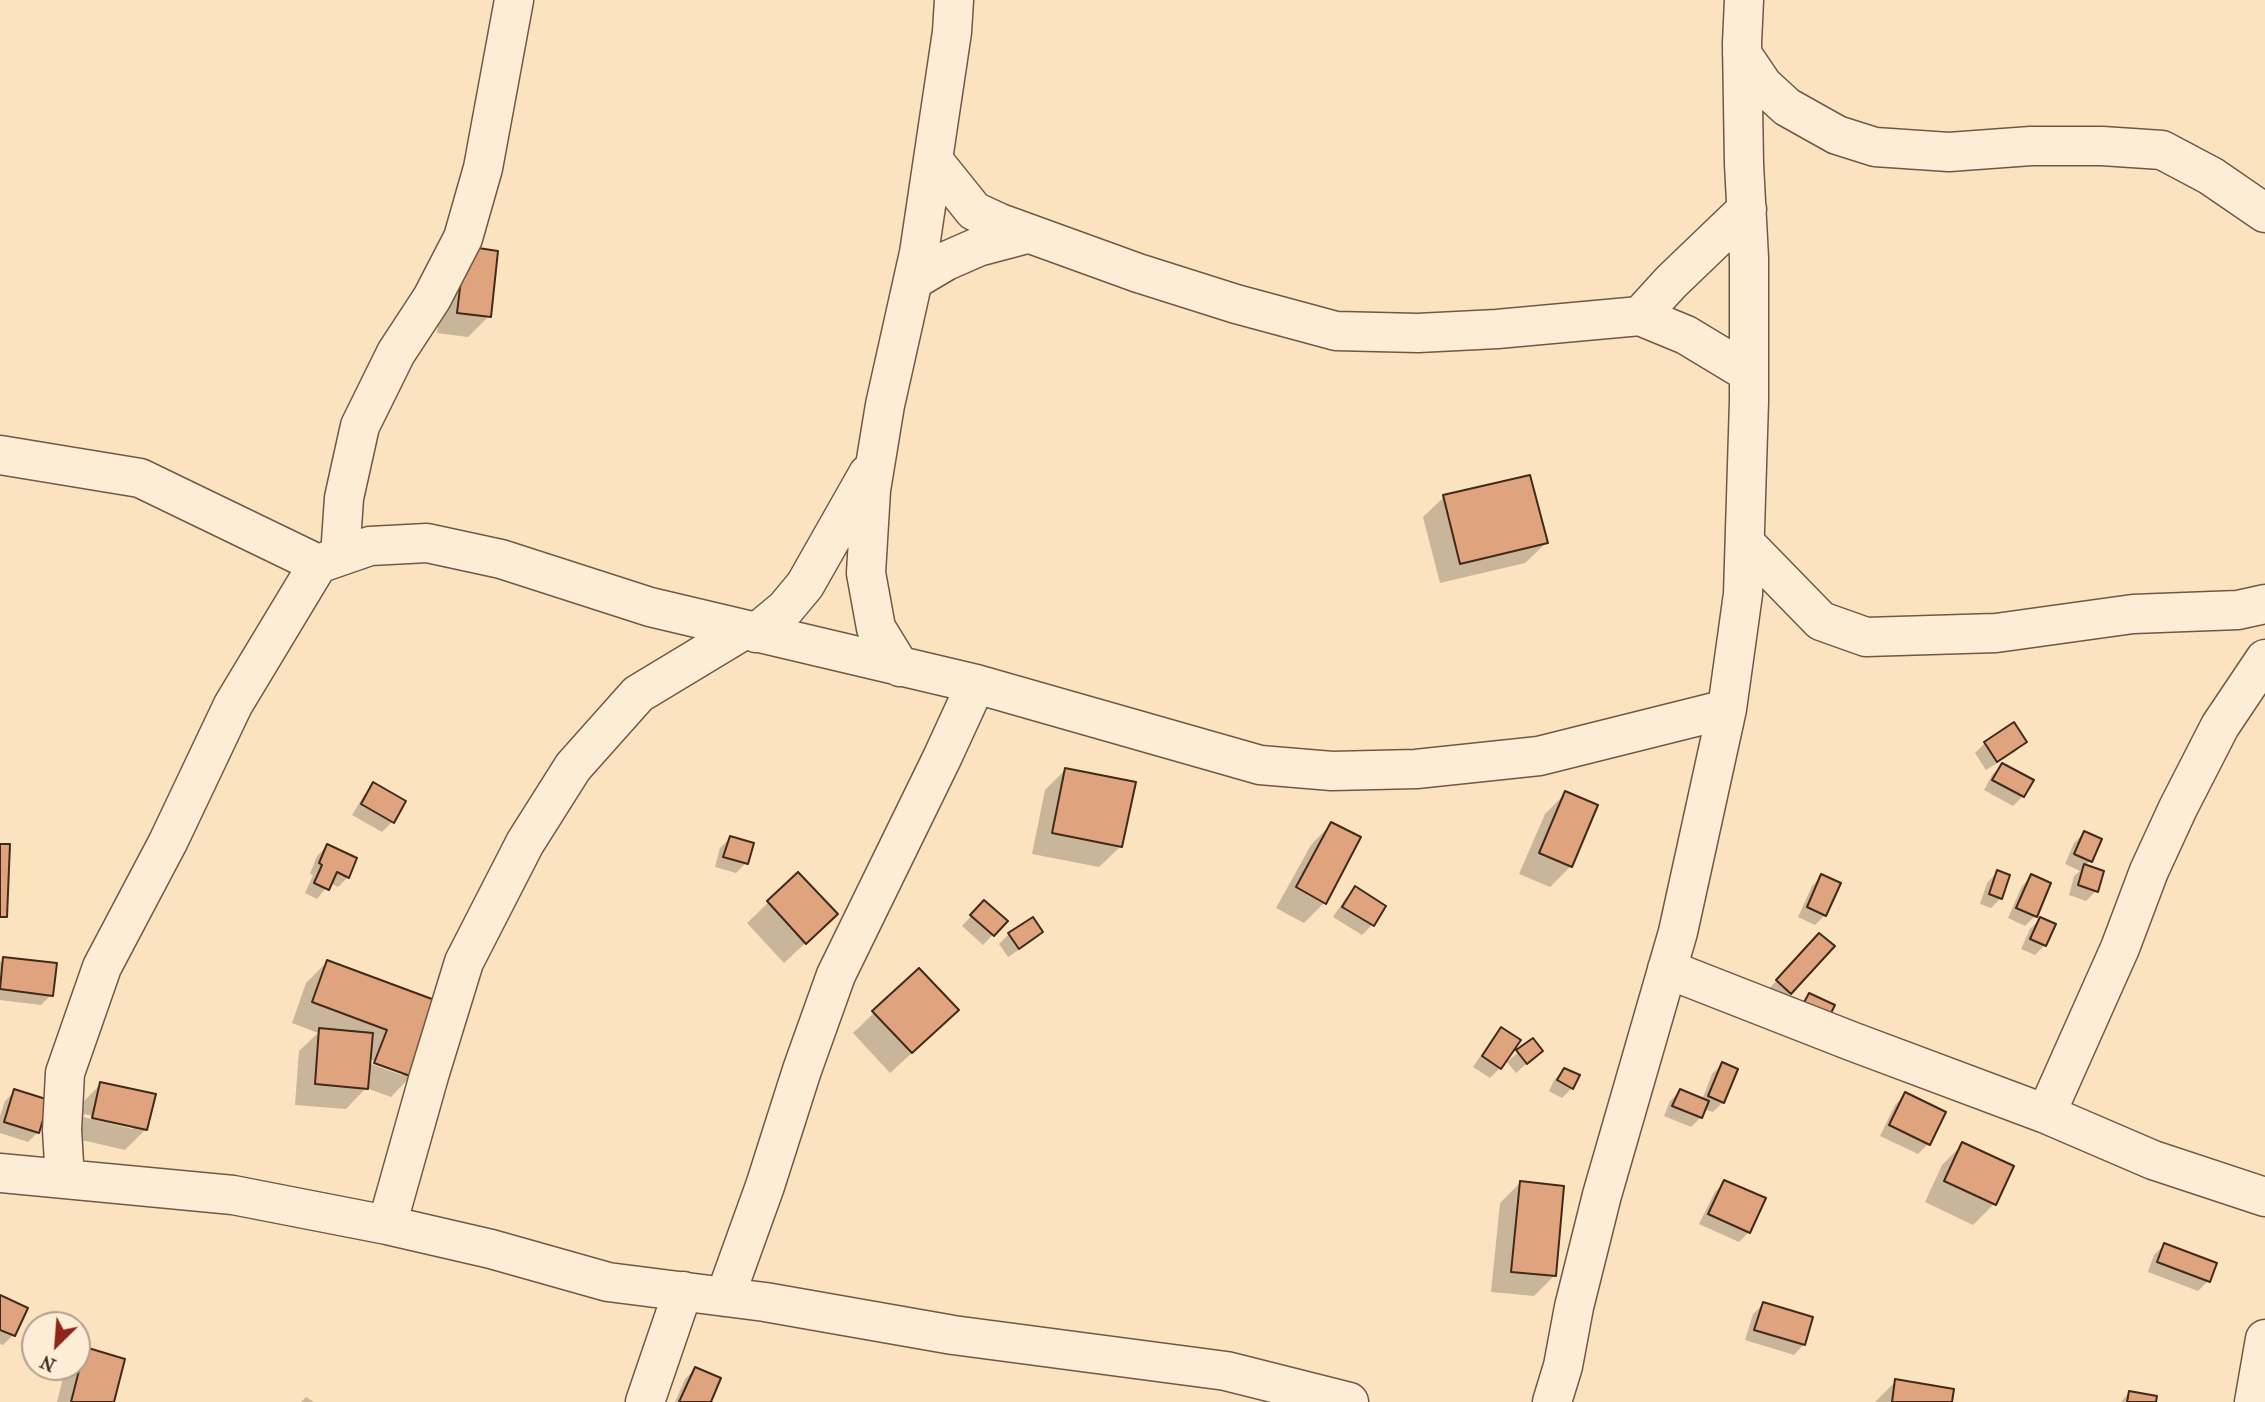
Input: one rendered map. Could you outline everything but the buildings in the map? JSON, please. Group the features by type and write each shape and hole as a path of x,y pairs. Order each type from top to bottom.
{"street":[{"path":"65,1179 62,1130 65,1073 102,967 169,842 233,705 329,560 360,426 396,353 432,298 463,238 483,168 514,0"},
{"path":"901,667 876,628 866,573 871,490 885,405 914,281 952,32 954,0"},
{"path":"1552,1402 1563,1366 1574,1307 1602,1195 1678,932 1727,709 1743,594 1749,373 1749,258 1742,54 1744,0"},
{"path":"1742,54 1763,85 1787,107 1838,135 1875,147 1949,152 2031,146 2102,146 2162,150 2211,176 2265,213"},
{"path":"933,160 974,211 1027,234 1187,288 1336,331 1418,333 1640,316 1686,335 1749,373"},
{"path":"1640,316 1671,282 1747,209"},
{"path":"914,281 946,261 978,247 1027,234"},
{"path":"0,455 140,478 267,538 329,560 370,547 427,543 500,559 650,607 975,684 1260,765 1332,771 1416,769 1539,756 1727,709"},
{"path":"387,1224 464,962 525,843 573,767 638,694 785,609 805,585 875,463"},
{"path":"1745,542 1821,621 1866,637 1996,633 2133,614 2238,610 2265,604"},
{"path":"2046,1114 2120,948 2149,871 2178,808 2220,726 2265,659"},
{"path":"724,1297 836,975 943,758 975,684"},
{"path":"1667,969 2046,1114 2154,1160 2265,1197"},
{"path":"0,1173 233,1195 387,1224 491,1249 608,1282 765,1302 953,1335 1226,1371 1349,1402"},
{"path":"645,1402 683,1291"},
{"path":"2254,1402 2265,1339"}]}
